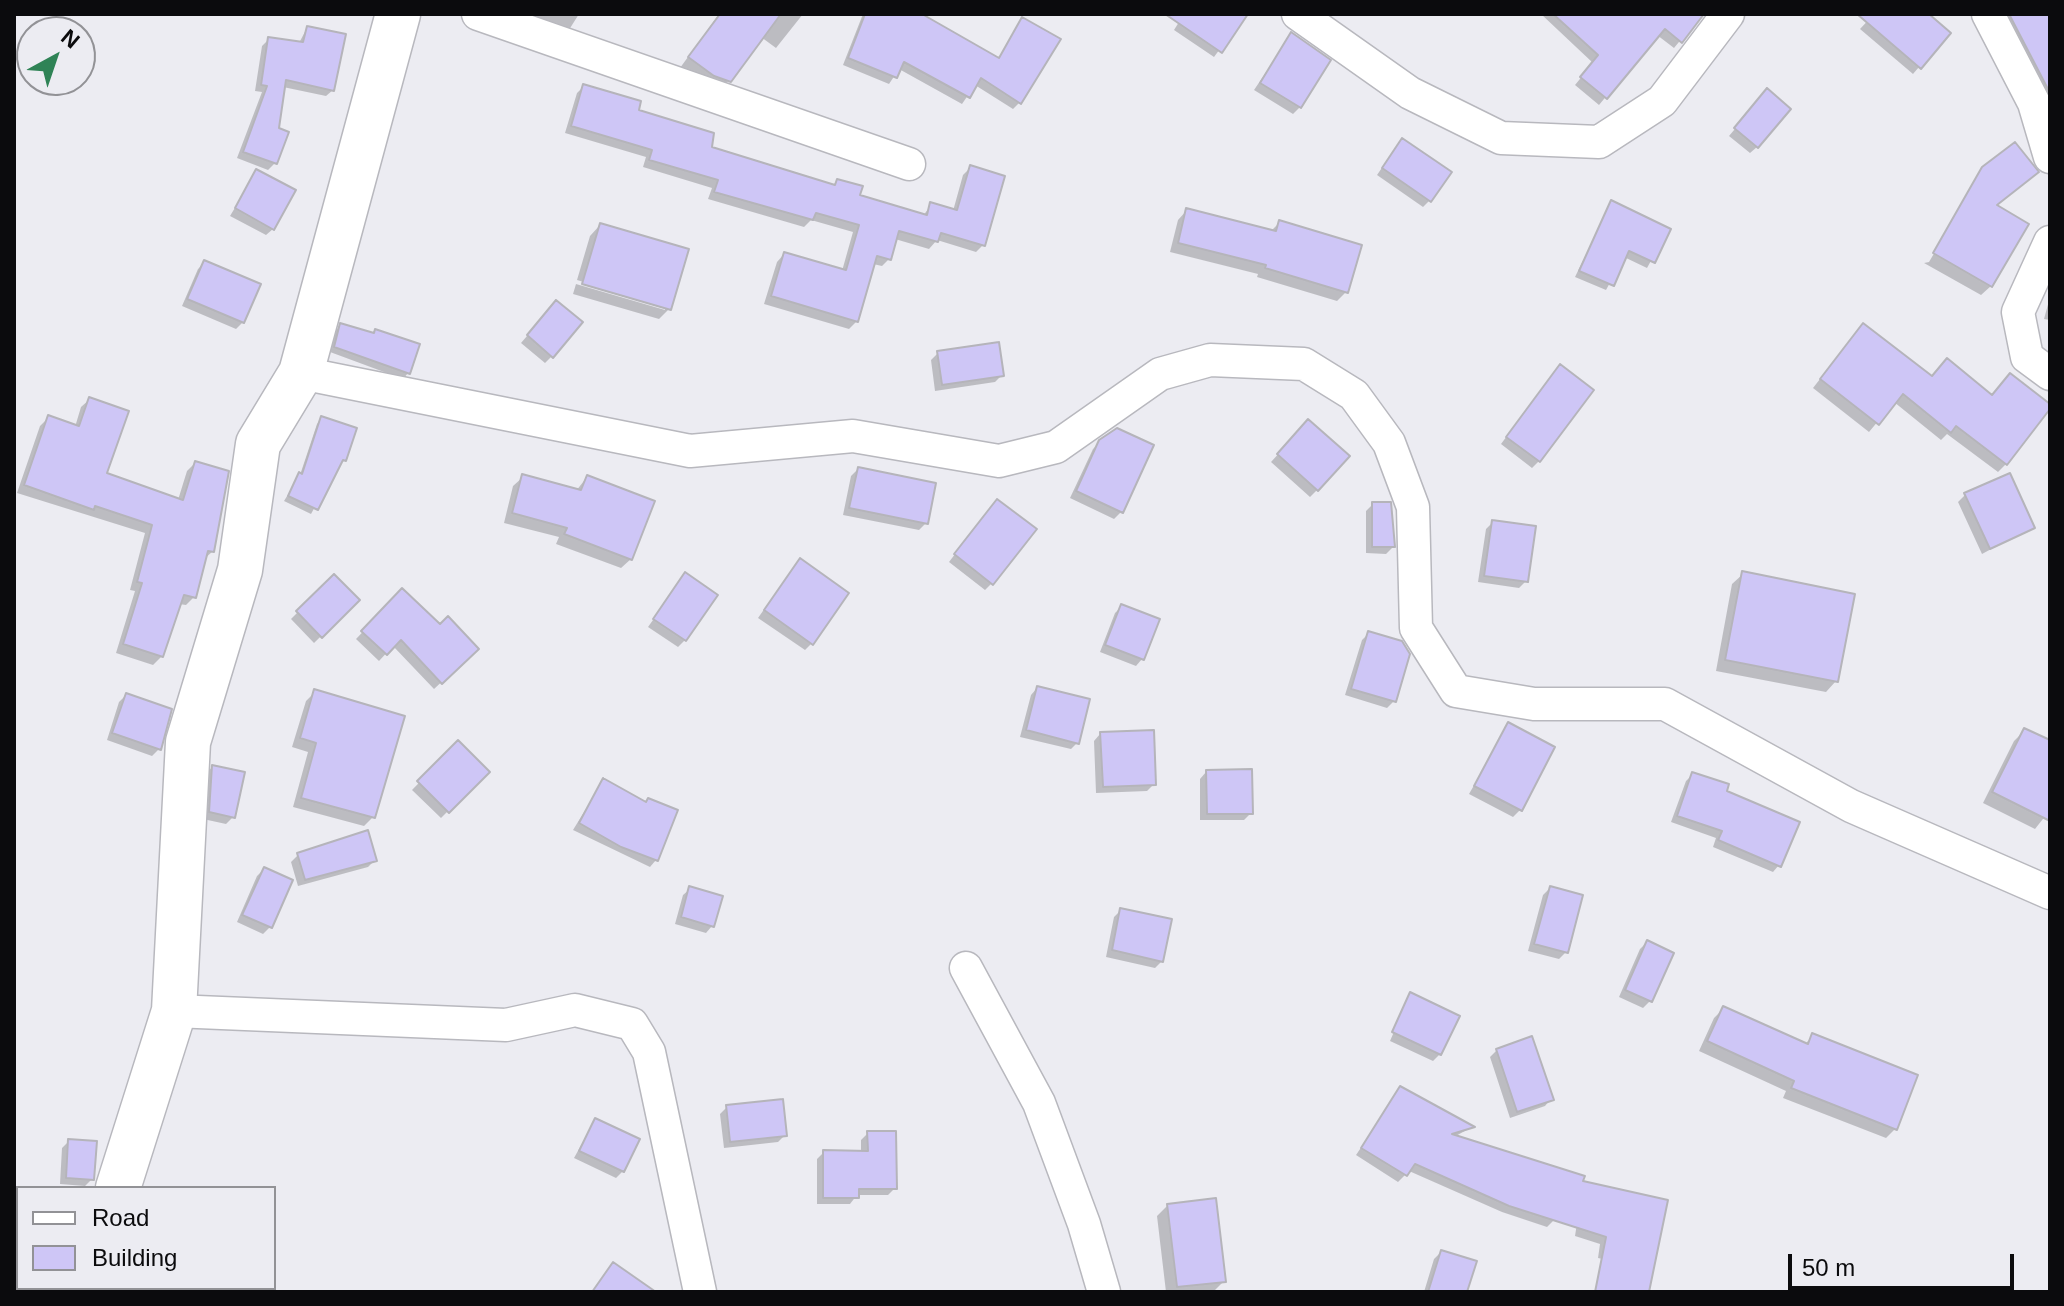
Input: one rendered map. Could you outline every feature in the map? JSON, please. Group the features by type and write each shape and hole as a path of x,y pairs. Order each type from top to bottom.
{"street":[{"path":"119,1186 174,1011 188,742 240,570 258,444 301,373 398,14"},
{"path":"478,14 909,164"},
{"path":"1298,14 1410,93 1501,138 1599,142 1662,101 1728,14"},
{"path":"1988,14 2034,103 2050,157"},
{"path":"2050,242 2018,312 2027,357 2050,374"},
{"path":"301,373 690,451 853,436 999,461 1056,447 1160,374 1210,360 1304,364 1354,395 1389,443 1413,507 1416,628 1456,691 1534,704 1665,704 1851,806 2050,893"},
{"path":"966,968 1039,1103 1084,1224 1104,1292"},
{"path":"174,1011 506,1025 575,1010 632,1024 649,1052 700,1292"}],"building":[{"path":"720,14 781,14 731,82 714,76 688,57"},
{"path":"865,14 922,14 999,58 1022,17 1061,39 1021,104 981,78 970,98 904,62 897,78 848,58"},
{"path":"1165,14 1248,14 1222,53"},
{"path":"1553,14 1704,14 1682,43 1665,29 1607,99 1580,77 1598,55"},
{"path":"1857,14 1929,14 1951,33 1921,69"},
{"path":"2009,14 2050,14 2050,93"},
{"path":"307,26 346,34 334,91 286,80 279,128 289,132 277,164 243,152 267,86 261,85 268,37 303,42"},
{"path":"1291,32 1331,60 1301,108 1260,83"},
{"path":"583,84 641,101 639,110 714,133 712,147 835,185 837,179 863,186 860,195 927,215 930,202 957,210 970,165 1005,176 985,246 941,233 938,242 899,231 891,260 877,256 858,322 771,296 784,252 846,270 859,225 816,213 813,220 714,192 718,180 649,160 652,150 571,126"},
{"path":"1767,88 1791,109 1758,148 1734,128"},
{"path":"1402,138 1452,172 1431,202 1382,168"},
{"path":"2015,142 2039,172 1997,205 2029,224 1992,287 1933,253 1982,167"},
{"path":"256,169 296,190 274,230 235,208"},
{"path":"1611,200 1671,229 1655,263 1629,251 1614,286 1579,271"},
{"path":"1186,208 1276,231 1279,220 1362,245 1348,293 1265,268 1266,265 1178,243"},
{"path":"600,223 689,249 671,310 582,284"},
{"path":"204,260 261,284 244,323 187,299"},
{"path":"556,300 583,322 553,358 527,335"},
{"path":"340,323 374,333 375,329 420,344 410,374 334,347"},
{"path":"1863,323 1932,376 1947,358 1992,395 2010,373 2050,404 2050,409 2007,465 1956,426 1951,433 1903,394 1879,425 1820,379"},
{"path":"999,342 1004,376 942,385 937,351"},
{"path":"1560,364 1594,390 1540,462 1506,437"},
{"path":"89,397 129,411 107,473 183,500 195,461 229,471 214,552 208,551 196,598 184,595 163,657 123,644 142,583 137,582 152,525 95,506 94,510 24,485 48,415 79,426"},
{"path":"321,416 357,428 346,461 343,460 318,510 288,496 299,472 302,474"},
{"path":"1308,419 1350,456 1318,491 1277,454"},
{"path":"1117,428 1154,445 1123,513 1076,491 1099,440"},
{"path":"858,467 936,483 928,524 849,508"},
{"path":"2010,473 2035,528 1990,549 1964,493"},
{"path":"522,474 581,490 587,475 655,501 632,560 564,534 567,528 512,513"},
{"path":"997,499 1037,529 993,585 954,554"},
{"path":"1372,502 1391,502 1395,547 1372,547"},
{"path":"1492,520 1536,526 1528,582 1484,576"},
{"path":"800,558 849,593 813,645 764,610"},
{"path":"1742,571 1855,594 1838,682 1725,660"},
{"path":"685,572 718,595 686,641 653,619"},
{"path":"334,574 360,600 322,638 296,611"},
{"path":"402,588 440,624 448,616 479,649 442,684 401,640 387,655 361,631"},
{"path":"1121,604 1160,619 1144,660 1105,645"},
{"path":"1368,631 1402,641 1410,654 1396,702 1351,689"},
{"path":"1037,686 1090,699 1079,744 1026,730"},
{"path":"314,689 405,716 375,818 301,798 316,743 300,738"},
{"path":"126,693 172,709 161,750 112,733"},
{"path":"1508,722 1555,747 1522,811 1474,786"},
{"path":"2024,728 2050,740 2050,821 1992,792"},
{"path":"1154,730 1156,785 1103,787 1100,732"},
{"path":"458,740 490,772 449,813 417,781"},
{"path":"212,765 245,772 235,818 209,812"},
{"path":"1252,769 1253,814 1207,814 1206,770"},
{"path":"1692,772 1729,784 1727,791 1800,822 1781,867 1718,840 1722,831 1677,816"},
{"path":"603,778 646,802 648,798 678,810 658,861 621,847 579,823"},
{"path":"368,830 377,861 305,880 297,853"},
{"path":"264,867 293,880 272,928 242,915"},
{"path":"689,886 723,896 714,927 681,917"},
{"path":"1550,886 1583,895 1568,953 1534,944"},
{"path":"1120,908 1172,919 1163,962 1112,950"},
{"path":"1647,940 1674,953 1652,1002 1625,990"},
{"path":"1410,992 1460,1016 1441,1055 1392,1032"},
{"path":"1723,1006 1808,1044 1812,1033 1918,1075 1897,1130 1791,1088 1794,1081 1707,1041"},
{"path":"1532,1036 1554,1100 1517,1112 1496,1049"},
{"path":"1400,1086 1475,1127 1452,1134 1585,1176 1583,1181 1668,1200 1649,1292 1595,1292 1606,1237 1509,1206 1415,1164 1407,1176 1361,1148"},
{"path":"783,1099 787,1136 730,1142 726,1105"},
{"path":"595,1118 640,1139 624,1172 579,1151"},
{"path":"867,1131 896,1131 897,1189 859,1189 859,1198 823,1198 823,1150 868,1151"},
{"path":"68,1139 97,1141 94,1180 66,1178"},
{"path":"1216,1198 1226,1282 1177,1287 1167,1204"},
{"path":"1441,1250 1477,1261 1467,1292 1428,1292"},
{"path":"613,1262 656,1292 592,1292"}]}
